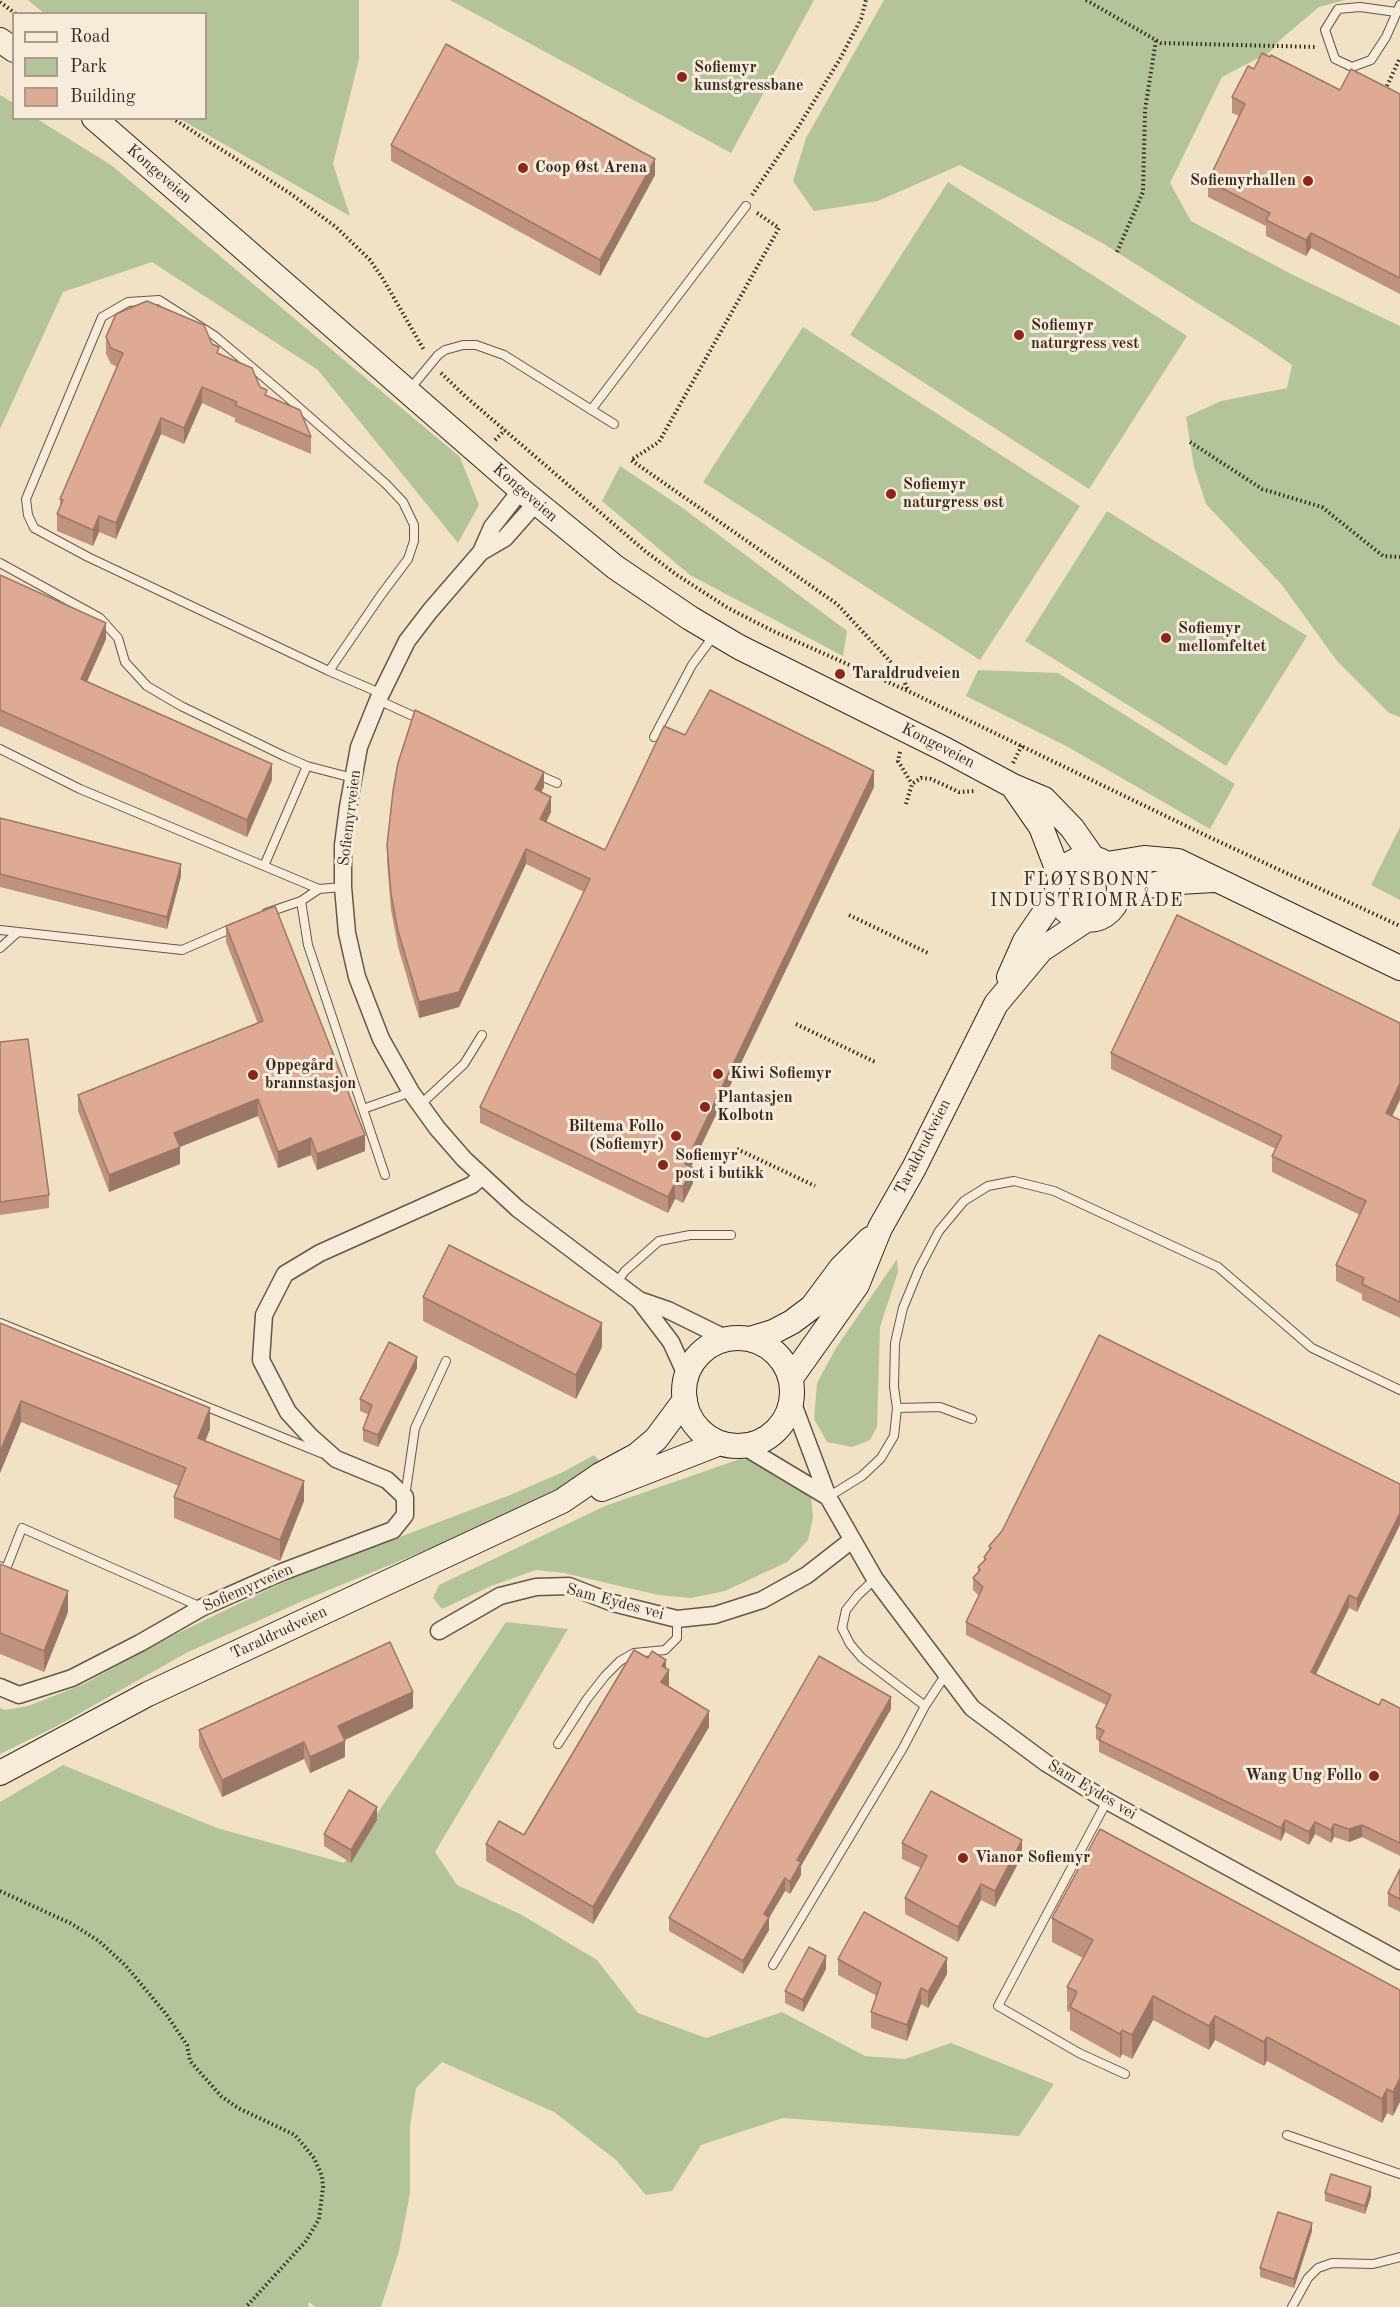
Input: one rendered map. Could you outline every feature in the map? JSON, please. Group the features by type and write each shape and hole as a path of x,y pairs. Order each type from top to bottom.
{"main road":[{"name":"Kongeveien","path":"96,120 407,392 615,567 715,633 766,661 969,761 1011,778 1044,799 1100,861"},
{"name":"Kongeveien","path":"1011,778 1041,827 1060,887"},
{"path":"1100,861 1117,877 1119,894 1115,904 1108,913 1097,918 1086,920 1069,913 1060,887 1072,863 1082,859 1100,861 1158,858 1178,861 1400,968"},
{"path":"1119,894 1161,883 1219,880"},
{"name":"Taraldrudveien","path":"999,1001 1025,941 1060,887"},
{"name":"Taraldrudveien","path":"791,1390 857,1285 880,1228 914,1168 981,1030 999,1001 1041,950 1086,920"},
{"name":"Taraldrudveien","path":"739,1339 773,1332 792,1323 812,1307 841,1268 880,1228"},
{"path":"739,1339 772,1349 783,1361 791,1390 783,1423 775,1431 755,1443 732,1444 710,1438 697,1426 688,1411 686,1388 691,1366 701,1353 716,1342 739,1339"},
{"name":"Taraldrudveien","path":"562,1501 600,1475 637,1455 656,1439 686,1388"},
{"name":"Taraldrudveien","path":"0,1773 148,1694 562,1501 732,1444"}],"street":[{"name":"Sofiemyrveien","path":"529,496 505,538 481,552 407,641 379,696 359,747 343,846 343,887 347,933 357,977 381,1039 415,1099 450,1144 518,1209 639,1300 671,1342 686,1388"},
{"path":"405,1497 387,1480 336,1459 288,1412 261,1360 264,1315 285,1274 320,1253 472,1185 482,1176"},
{"name":"Sofiemyrveien","path":"639,1300 739,1339"},
{"name":"Sam Eydes vei","path":"791,1390 828,1497 852,1540 875,1580 972,1708 1046,1763 1107,1801 1400,1961"},
{"name":"Sam Eydes vei","path":"732,1444 828,1497"},
{"name":"Sofiemyrveien","path":"0,1687 19,1695 72,1678 203,1607 282,1572 393,1530 405,1515 405,1497"},
{"name":"Sam Eydes vei","path":"439,1631 500,1596 536,1587 569,1586 614,1603 677,1619 715,1615 762,1600 807,1575 852,1540"}],"lane":[{"path":"1360,6 1398,8 1386,37 1371,60 1352,68 1335,59 1325,30 1338,9 1360,6"},
{"path":"591,410 746,206"},
{"path":"329,671 408,559 414,541 414,525 403,502 320,425 215,336 159,300 128,302 102,317 27,499 28,515 34,528 88,557 329,671 430,724"},
{"path":"407,392 445,350 470,345 486,347 504,355 614,424"},
{"path":"0,563 100,618 118,638 125,662 147,686 181,706 307,766 353,778"},
{"path":"654,737 692,665 715,633"},
{"path":"0,749 80,789 318,889 343,887"},
{"path":"264,866 307,766"},
{"path":"525,769 557,783"},
{"path":"255,918 301,901 318,889"},
{"path":"301,901 308,945 385,1175"},
{"path":"0,930 182,950 244,923"},
{"path":"0,948 18,933"},
{"path":"363,1109 415,1099 464,1064 482,1035"},
{"path":"828,1497 862,1476 881,1458 894,1436 897,1408 894,1387 895,1343 903,1308 939,1231 964,1201 988,1186 1014,1181 1053,1191 1218,1267 1312,1348 1400,1390"},
{"path":"617,1282 625,1271 659,1241 690,1234 730,1235"},
{"path":"0,1323 336,1459"},
{"path":"405,1497 415,1428 446,1361"},
{"path":"897,1408 940,1407 972,1419"},
{"path":"0,1566 6,1569 22,1528 203,1607"},
{"path":"875,1580 846,1610 842,1628 850,1644 862,1658 925,1706"},
{"path":"558,1743 587,1699 620,1661 634,1653 665,1650 677,1638 677,1619"},
{"path":"773,1965 946,1674"},
{"path":"1107,1801 998,2006 1079,2053 1125,2074"},
{"path":"1287,2135 1400,2174"},
{"path":"1292,2307 1308,2278 1318,2268 1332,2263 1373,2264 1400,2257"}],"path":[{"path":"866,0 861,19 840,58 798,129 746,206 779,228 659,442 631,460 837,604 901,672 908,691"},
{"path":"1086,0 1161,43 1331,47"},
{"path":"0,2 13,12"},
{"path":"1117,252 1143,192 1145,110 1156,39"},
{"path":"1385,90 1400,58"},
{"path":"1376,86 1393,95"},
{"path":"175,120 291,194 336,227 376,269 432,362 466,398 621,531 677,575 752,621 908,691 1209,837 1400,926"},
{"path":"1190,442 1262,489 1322,507 1383,556 1400,557"},
{"path":"1011,778 1022,745"},
{"path":"900,752 898,761 912,784"},
{"path":"906,804 912,784 921,778 931,779 959,792 976,791 984,787"},
{"path":"849,915 928,953"},
{"path":"796,1024 875,1062"},
{"path":"737,1149 815,1186"},
{"path":"0,1891 70,1923 99,1941 126,1966 166,2014 187,2045 190,2061 222,2096 238,2108 294,2135 314,2158 322,2176 323,2187 319,2219 306,2241 246,2307"}],"green space":[{"path":"28,0 359,0 359,59 333,164 350,216 182,120 207,120 207,12 43,12"},
{"name":"Sofiemyr kunstgressbane","path":"450,0 814,0 731,153"},
{"path":"884,0 1345,0 1319,7 1280,40 1270,52 1222,77 1170,183 1191,221 1293,275 1400,326 1400,717 1389,713 1337,661 1282,585 1206,504 1194,467 1186,417 1221,401 1287,388 1292,365 1104,244 960,165 878,201 814,211 793,181 806,138"},
{"path":"0,95 12,102 12,120 39,120 111,165 460,457 479,505 458,543 318,370 152,262 63,292 0,429"},
{"name":"Sofiemyr naturgress vest","path":"948,182 1187,336 1089,489 850,335"},
{"name":"Sofiemyr naturgress øst","path":"803,327 1080,506 980,660 703,482"},
{"path":"620,466 684,509 847,631 843,656 690,575 602,501"},
{"name":"Sofiemyr mellomfeltet","path":"1107,511 1307,636 1226,766 1025,641"},
{"path":"978,670 1058,673 1235,784 1210,829 1068,747 966,696"},
{"path":"1400,827 1400,900 1371,885"},
{"path":"897,1259 898,1272 880,1327 877,1427 870,1440 852,1447 827,1442 814,1419 817,1383 836,1348"},
{"path":"594,1455 601,1463 572,1483 441,1544 307,1599 188,1652 57,1726 0,1754 0,1708 5,1710 28,1706 84,1684 170,1637 292,1578 510,1495 563,1472"},
{"path":"740,1459 776,1462 811,1496 813,1517 808,1540 787,1562 725,1591 691,1598 658,1595 564,1573 536,1570 491,1586 442,1609 433,1598 439,1585 605,1506"},
{"path":"506,1622 568,1629 435,1852 457,1885 522,1915 597,1960 638,2013 706,2038 782,2012 865,2056 905,2059 951,2043 1054,2084 1019,2136 783,2118 701,2145 672,2191 646,2195 616,2160 554,2112 442,2062 416,2088 410,2126 410,2193 399,2251 381,2307 315,2307 309,2302 308,2307 0,2307 0,1802 63,1765 217,1828 344,1863"}],"building":[{"name":"Coop Øst Arena","path":"446,44 655,159 600,260 391,145"},
{"name":"Sofiemyrhallen","path":"1262,53 1270,57 1271,55 1340,90 1351,69 1400,94 1400,278 1311,233 1306,240 1266,220 1270,213 1208,181 1245,104 1232,97 1248,66 1254,69"},
{"path":"147,301 204,325 212,344 219,347 217,353 252,368 260,387 267,390 265,395 300,410 311,437 235,405 237,402 202,387 184,428 161,418 116,523 99,516 93,530 57,514 63,500 60,499 123,353 111,348 106,337 116,314"},
{"path":"0,575 106,623 81,679 272,764 247,820 0,710"},
{"path":"710,690 874,771 685,1164 693,1168 683,1187 675,1183 668,1197 480,1107 590,879 526,849 459,992 419,1002 398,931 391,894 387,845 398,763 415,710 544,772 535,789 551,797 540,819 605,850 664,726 685,735"},
{"path":"0,818 181,864 167,917 0,874"},
{"name":"Oppegård brannstasjon","path":"275,906 365,1135 317,1154 311,1138 278,1152 258,1099 174,1133 180,1147 109,1175 78,1095 263,1021 226,926"},
{"path":"1177,915 1400,1023 1400,1083 1386,1113 1400,1120 1400,1302 1362,1284 1364,1278 1336,1265 1366,1201 1272,1156 1282,1136 1111,1053"},
{"path":"28,1039 49,1195 0,1202 0,1042"},
{"path":"449,1245 602,1323 576,1375 423,1297"},
{"path":"0,1323 210,1408 198,1438 304,1481 280,1540 174,1497 186,1468 21,1401 0,1452"},
{"path":"1099,1335 1400,1484 1400,1513 1357,1599 1349,1595 1311,1672 1379,1705 1382,1699 1400,1708 1400,1843 1362,1825 1349,1829 1334,1824 1331,1830 1315,1822 1309,1832 1285,1820 1281,1828 1099,1740 1104,1731 1096,1727 1111,1695 966,1622 983,1587 973,1578 980,1570 978,1567 986,1559 984,1557 991,1548 989,1546 1002,1531"},
{"path":"389,1342 417,1357 378,1435 363,1429 372,1405 360,1399"},
{"path":"0,1564 68,1591 44,1651 0,1633"},
{"path":"390,1642 413,1692 338,1726 345,1741 310,1757 304,1742 222,1780 199,1730"},
{"path":"634,1650 648,1658 652,1651 666,1660 662,1666 669,1670 661,1682 709,1711 593,1907 486,1844 499,1821 524,1835"},
{"path":"819,1656 891,1697 797,1860 801,1862 790,1882 785,1878 764,1914 769,1917 743,1961 669,1918"},
{"path":"349,1790 377,1807 351,1850 324,1834"},
{"path":"931,1791 1022,1840 995,1891 981,1884 958,1927 905,1898 927,1856 902,1843"},
{"path":"1100,1829 1400,1990 1400,2078 1393,2092 1387,2089 1382,2099 1267,2037 1264,2042 1215,2016 1209,2026 1153,1996 1132,2035 1122,2030 1120,2034 1070,2007 1077,1992 1067,1987 1093,1940 1052,1918"},
{"path":"1400,1869 1400,1899 1388,1893"},
{"path":"864,1912 947,1958 928,1992 921,1988 907,2025 871,2012 881,1983 838,1959"},
{"path":"809,1947 826,1956 803,2000 785,1991"},
{"path":"1331,2174 1371,2187 1365,2206 1325,2193"},
{"path":"1278,2212 1312,2223 1294,2279 1260,2268"}],"place":[{"name":"Sofiemyr kunstgressbane","path":"682,77"},
{"name":"Coop Øst Arena","path":"523,168"},
{"name":"Sofiemyrhallen","path":"1308,181"},
{"name":"Sofiemyr naturgress vest","path":"1019,335"},
{"name":"Sofiemyr naturgress øst","path":"891,494"},
{"name":"Sofiemyr mellomfeltet","path":"1166,638"},
{"name":"Taraldrudveien","path":"840,674"},
{"name":"Kiwi Sofiemyr","path":"718,1074"},
{"name":"Oppegård brannstasjon","path":"253,1075"},
{"name":"Plantasjen Kolbotn","path":"705,1107"},
{"name":"Biltema Follo (Sofiemyr)","path":"676,1136"},
{"name":"Sofiemyr post i butikk","path":"663,1165"},
{"name":"Wang Ung Follo","path":"1374,1776"},
{"name":"Vianor Sofiemyr","path":"963,1858"}],"district":[{"name":"FLØYSBONN INDUSTRIOMRÅDE","path":"1087,890"}]}
